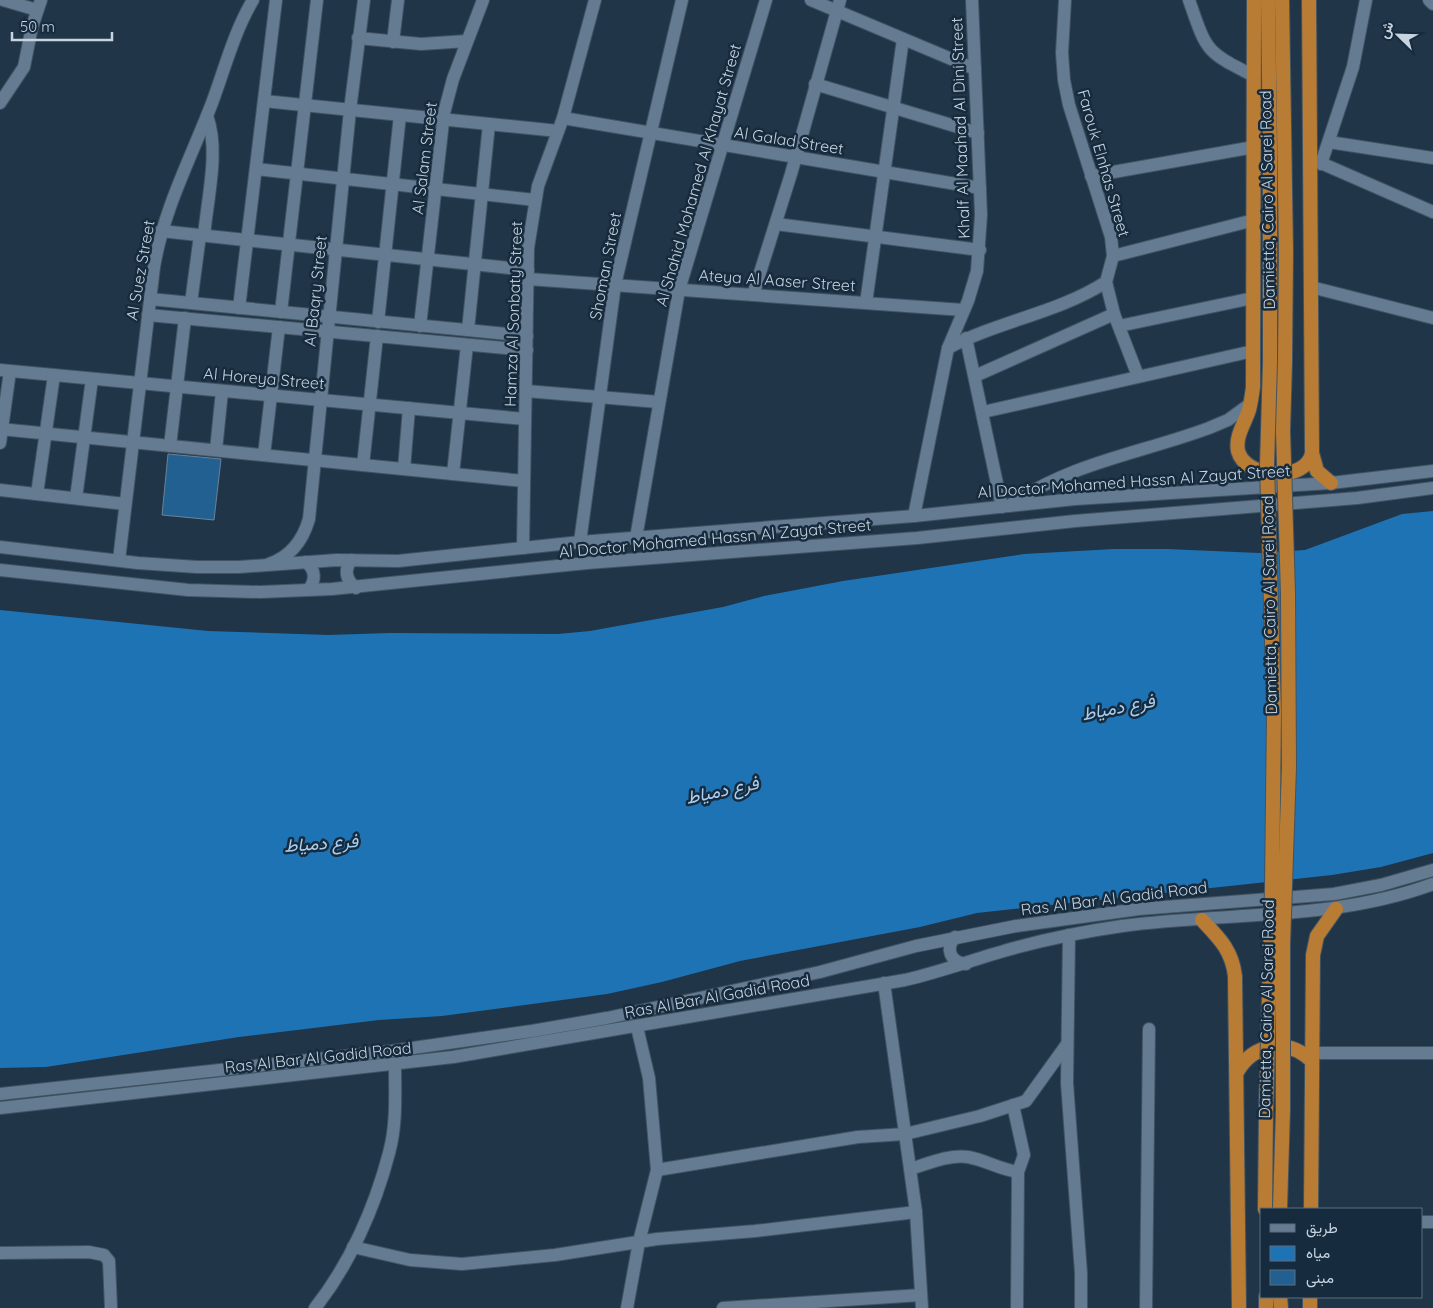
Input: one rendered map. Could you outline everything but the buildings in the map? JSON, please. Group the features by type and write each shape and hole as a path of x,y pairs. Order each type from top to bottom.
{"highway":[{"path":"1254,0 1253,351 1250,404 1239,433 1238,446 1242,459 1251,468 1264,473 1296,471 1308,463 1312,452"},
{"name":"Damietta, Cairo Al Sarei Road","path":"1265,1208 1274,712 1268,465 1270,160 1268,0"},
{"name":"Damietta, Cairo Al Sarei Road","path":"1280,1208 1283,1109 1283,944 1289,767 1288,594 1283,431 1286,251 1282,0"},
{"path":"1308,0 1315,161 1311,287 1312,452 1317,471 1331,483"},
{"path":"1311,1208 1315,946 1322,928 1336,909"},
{"path":"1202,920 1222,940 1233,963 1237,1072 1240,1308"},
{"path":"1237,1072 1251,1055 1272,1046 1294,1049 1312,1057"}],"street":[{"path":"0,102 24,67 39,5 4,0"},
{"name":"Al Suez Street","path":"119,560 150,299 161,232 175,189 207,116 234,42 253,0"},
{"path":"239,308 276,0"},
{"path":"281,312 317,0"},
{"name":"Al Baqry Street","path":"266,565 277,561 292,550 305,531 309,519 350,110 364,0"},
{"path":"393,42 398,0"},
{"name":"Al Salam Street","path":"420,326 443,120 451,86 483,0"},
{"name":"Hamza Al Sonbaty Street","path":"523,548 530,232 535,200 547,156 563,118 595,0"},
{"name":"Shoman Street","path":"580,542 615,285 682,0"},
{"name":"Al Shahid Mohamed Al Khayat Street","path":"636,538 680,290 766,0"},
{"path":"811,0 838,5 903,39 975,69"},
{"name":"Khalf Al Maahad Al Dini Street","path":"914,516 948,348 974,281 980,250 980,188 972,0"},
{"name":"Farouk Elnhas Street","path":"1065,0 1062,53 1064,80 1069,105 1111,237 1113,256 1106,282"},
{"path":"1189,0 1204,43 1213,54 1254,76"},
{"path":"1366,0 1363,24 1353,67 1329,142 1315,161 1433,212"},
{"path":"1429,0 1433,4"},
{"path":"752,295 796,157 838,5"},
{"path":"358,38 428,44 467,41"},
{"path":"866,303 903,39"},
{"path":"815,84 978,133"},
{"path":"264,101 558,132"},
{"path":"378,322 400,115"},
{"path":"191,303 213,149 212,132 207,116"},
{"name":"Al Galad Street","path":"563,118 980,188"},
{"path":"468,330 489,124"},
{"path":"1329,142 1433,158"},
{"path":"1091,176 1254,147"},
{"path":"256,169 535,200"},
{"path":"1113,256 1254,220"},
{"path":"776,224 980,250"},
{"name":"Ateya Al Aaser Street","path":"161,232 475,264 528,274 615,285 963,310"},
{"path":"948,348 966,338 1068,302 1091,292 1106,282 1117,320 1138,376"},
{"path":"1311,287 1433,318"},
{"path":"974,376 1117,320 1253,298"},
{"path":"150,299 527,336"},
{"path":"148,315 527,350"},
{"path":"170,446 185,318"},
{"path":"264,455 279,327"},
{"path":"363,465 376,336"},
{"path":"966,338 1006,507 1062,475 1209,428 1234,416 1250,404"},
{"path":"454,474 466,344"},
{"path":"983,412 1253,351"},
{"path":"0,443 5,371"},
{"name":"Al Horeya Street","path":"5,371 525,419"},
{"path":"37,494 54,375"},
{"path":"76,498 92,379"},
{"path":"216,450 222,391"},
{"path":"526,391 660,402"},
{"path":"404,469 409,408"},
{"path":"1,429 524,481"},
{"name":"Al Doctor Mohamed Hassn Al Zayat Street","path":"0,547 204,567 351,560 405,560 580,542 914,516 1075,499 1331,483 1433,471"},
{"name":"Al Doctor Mohamed Hassn Al Zayat Street","path":"0,570 164,588 236,592 356,588 587,563 917,538 1075,521 1357,498 1433,488"},
{"path":"0,490 126,504"},
{"path":"351,560 347,567 347,575 350,582 356,588"},
{"path":"306,562 312,568 314,576 313,584 308,590"},
{"name":"Ras Al Bar Al Gadid Road","path":"0,1094 392,1051 532,1032 607,1018 820,972 954,937 1108,912 1334,894 1381,885 1433,870"},
{"name":"Ras Al Bar Al Gadid Road","path":"0,1108 395,1065 637,1027 926,975 1017,947 1069,935 1122,926 1336,909 1382,900 1433,884"},
{"path":"1069,935 1066,1044 1082,1308"},
{"path":"954,937 949,948 950,954 954,960 966,964"},
{"path":"884,983 916,1212 922,1308"},
{"path":"627,1308 639,1242 657,1170 649,1078 637,1027"},
{"path":"1146,1308 1148,1028"},
{"path":"657,1170 858,1136 905,1134 957,1122 1026,1101 1066,1044"},
{"path":"1312,1057 1433,1053"},
{"path":"315,1308 328,1291 353,1246 372,1203 390,1152 396,1104 395,1065"},
{"path":"1013,1105 1024,1155 1018,1172 1017,1308"},
{"path":"910,1169 944,1159 968,1157 1005,1170 1018,1172"},
{"path":"353,1246 410,1260 462,1264 555,1255 639,1242 916,1212"},
{"path":"0,1254 89,1252 104,1255 109,1261 111,1308"},
{"path":"723,1308 856,1304 921,1295"}],"water":[{"name":"فرع دمياط","path":"1433,511 1433,853 1381,867 1332,875 977,913 920,927 740,961 662,982 607,994 442,1016 379,1020 239,1037 46,1067 0,1068 0,610 208,631 328,635 391,633 558,634 590,631 723,607 764,596 843,581 1024,554 1114,549 1259,553 1305,550 1402,514"}]}
